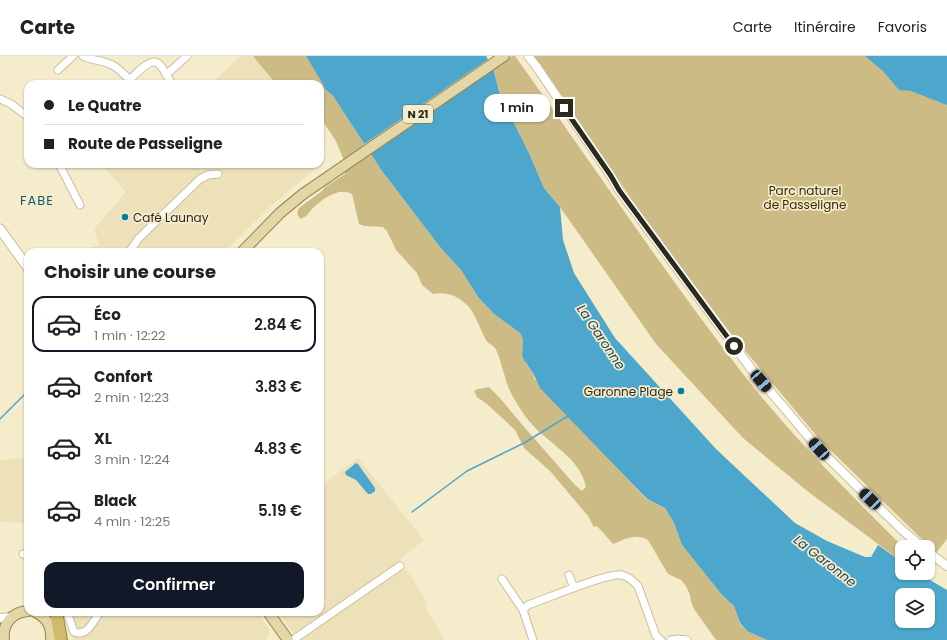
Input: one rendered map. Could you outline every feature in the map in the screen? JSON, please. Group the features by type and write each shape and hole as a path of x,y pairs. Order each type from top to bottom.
{"highway":[{"path":"57,616 61,640"}],"main road":[{"name":"N 21","path":"246,248 280,213 303,194 332,172 498,56"},
{"name":"N 21","path":"242,248 277,212 306,188 504,56"},
{"path":"0,229 24,262"},
{"path":"2,636 4,628 11,617 18,612 24,612"},
{"path":"38,616 50,627 51,640"},
{"path":"271,616 288,640"}],"street":[{"path":"58,70 73,56"},
{"path":"83,56 112,65 126,80"},
{"path":"166,75 187,56"},
{"path":"528,56 611,176 619,190 752,370 819,449 914,540"},
{"path":"130,80 142,68 155,59 169,80"},
{"path":"0,99 11,104 24,114"},
{"path":"61,168 80,205"},
{"path":"132,248 139,238 200,179 208,175 218,174"},
{"path":"935,557 947,566"},
{"path":"293,640 400,566"},
{"path":"569,575 574,588"},
{"path":"523,610 528,605 574,588 614,575 622,575 628,577 638,586 654,632 658,639"},
{"path":"502,579 523,610 533,640"},
{"path":"68,616 74,632 80,633 89,629 97,616"},
{"path":"0,618 11,617"},
{"path":"671,640 687,640"}],"shaded area":[{"path":"253,56 273,80 215,80 238,58"},
{"path":"105,168 315,168 271,206 229,248 90,248 99,245 94,229 126,192"},
{"path":"24,458 24,524 0,522 0,460"},
{"path":"358,458 424,540 400,559 427,603 424,605 445,640 298,640 281,616 324,616 324,483"},
{"path":"65,616 260,616 270,630 267,640 73,640"}],"green space":[{"path":"253,56 306,56 321,80 273,80"},
{"path":"512,56 515,56 713,335 779,417 856,500 896,540 895,557 806,490 743,438 656,344 560,207 544,188 529,153 500,95 493,68"},
{"name":"Parc naturel de Passeligne","path":"534,56 947,56 947,539 936,553 935,540 923,540 820,440 737,341 664,246"},
{"path":"324,84 325,89 333,96 382,171 440,247 461,270 478,297 494,314 520,333 523,339 522,355 533,373 534,378 646,499 665,508 674,523 682,545 722,595 734,606 740,624 747,631 767,640 716,640 694,609 686,586 681,580 668,574 648,540 635,537 613,544 597,526 594,527 588,516 550,471 524,448 515,430 487,404 477,397 474,391 489,387 575,485 582,491 586,487 583,476 577,467 537,430 527,419 514,399 497,351 486,340 471,309 457,297 443,293 433,294 422,285 417,273 396,250 387,231 383,227 365,226 359,224 352,194 342,192 332,194 322,200 306,216 300,219 297,213 299,208 322,191 325,187 345,174 343,158 336,141 324,123"}],"water":[{"name":"La Garonne","path":"306,56 486,56 493,68 500,95 529,153 544,188 560,207 563,240 574,273 615,338 716,449 795,523 827,541 865,557 871,557 878,545 895,557 895,580 930,580 947,590 947,640 767,640 747,631 740,623 734,606 722,595 682,545 674,523 665,508 647,499 540,388 522,355 523,339 520,333 494,314 478,297 461,270 440,247 382,171 333,96 325,89 324,80 321,80"},
{"path":"865,56 947,56 947,105 911,91 899,90 883,71"},
{"path":"356,463 375,488 375,491 371,494 368,494 356,480 346,475 345,472"}],"pier":[{"path":"490,58 494,65 367,152 363,145"}],"waterway":[{"path":"0,419 24,395"},
{"path":"412,512 467,471 524,443 568,416"}],"place":[{"name":"Café Launay","path":"125,217"},
{"name":"Garonne Plage","path":"681,391"}],"district":[{"name":"FABE","path":"37,200"}],"route":[{"path":"564,108 619,190 734,346"}]}
